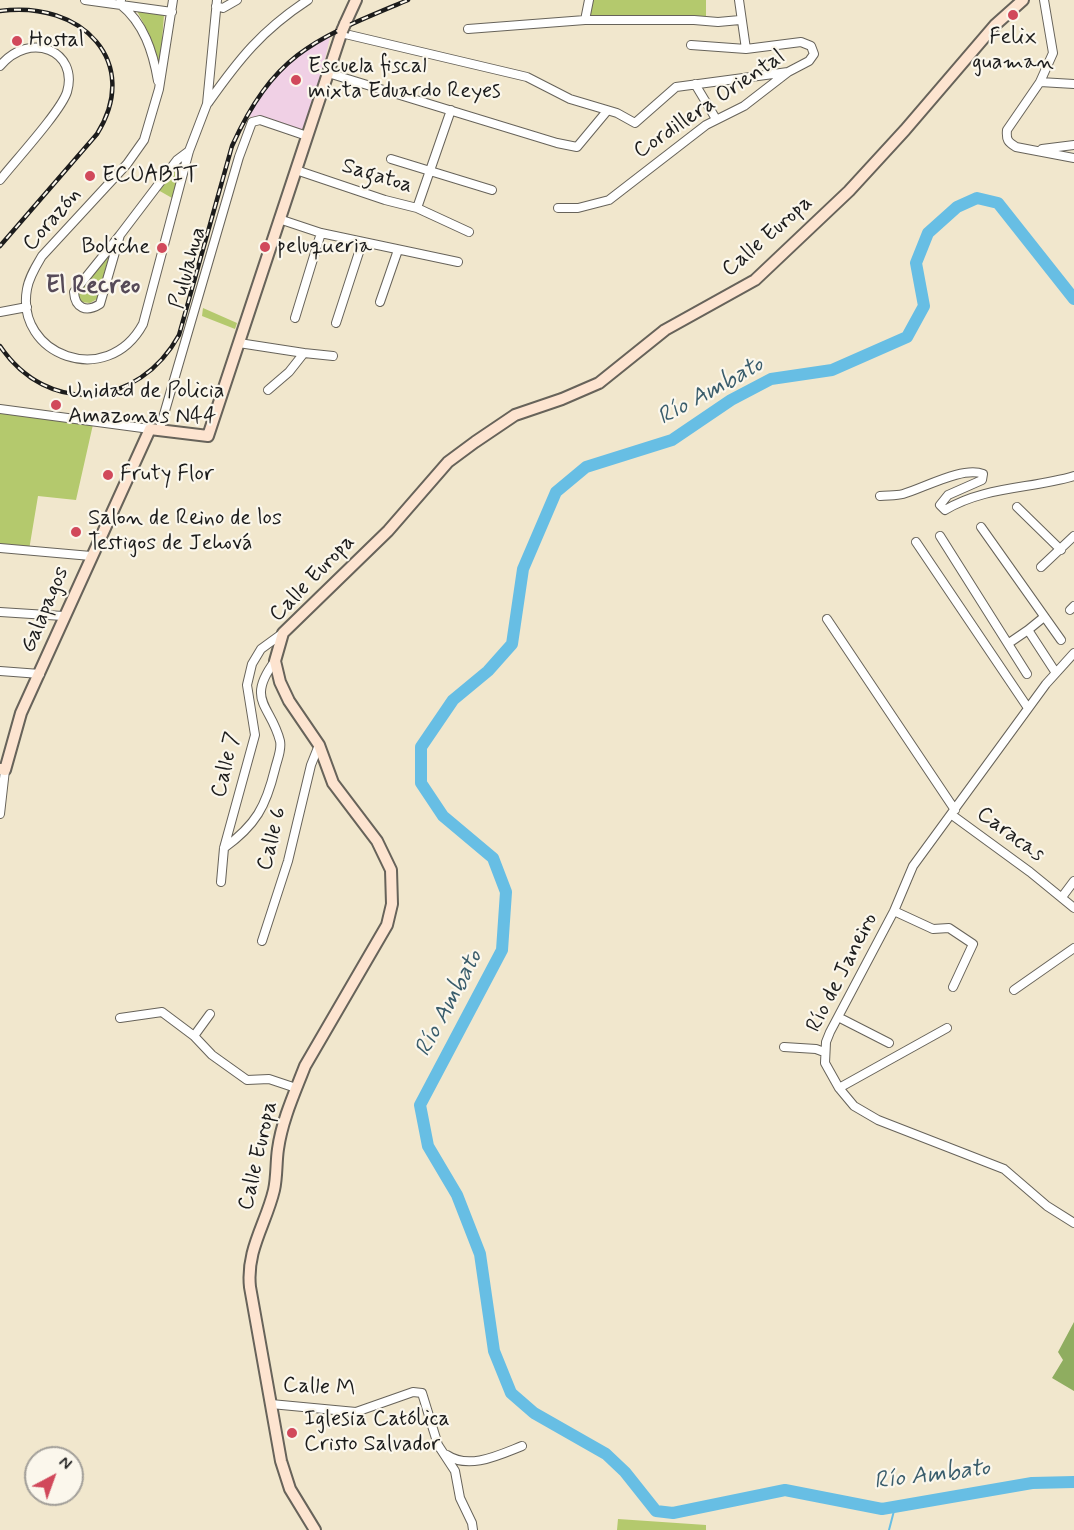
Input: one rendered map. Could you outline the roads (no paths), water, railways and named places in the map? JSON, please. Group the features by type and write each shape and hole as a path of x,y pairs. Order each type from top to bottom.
{"street":[{"path":"88,0 120,2 172,12"},
{"name":"Corazón","path":"27,307 27,290 32,272 42,256 127,164 144,140 159,89 173,0"},
{"path":"216,3 223,8 237,0"},
{"path":"0,312 27,307 30,321 45,343 67,357 95,361 108,358 130,342 143,324 189,151 207,104 247,49 282,17 308,0"},
{"path":"585,20 589,0"},
{"path":"691,45 746,49 740,20 739,0"},
{"name":"Calle Europa","path":"315,1530 290,1489 280,1461 250,1287 249,1261 267,1216 275,1188 278,1148 296,1088 305,1066 387,924 393,904 391,870 384,855 359,815 333,783 319,746 289,701 280,682 275,661 283,633 388,531 448,462 515,415 562,399 598,383 665,330 755,280 849,190 905,130 995,25 1023,0"},
{"path":"1044,0 1053,53 1040,82 1007,130 1008,143 1074,158"},
{"path":"120,2 131,12 147,41 159,89"},
{"path":"0,409 208,436 351,2"},
{"path":"207,104 216,3"},
{"path":"468,29 585,20 718,22 740,20"},
{"path":"343,29 527,76 570,99 617,113 637,123 676,87 788,72"},
{"name":"Cordillera Oriental","path":"558,208 578,208 609,201 641,173 716,119 744,106 788,72 808,61 814,54 811,46 801,42 746,49"},
{"path":"0,66 18,50 42,47 55,54 62,62 68,80 65,97 0,180"},
{"path":"328,73 557,143 577,147 607,111"},
{"path":"1040,82 1074,84"},
{"path":"695,84 716,119"},
{"name":"Sagatoa","path":"296,170 385,200 417,208 451,110"},
{"name":"Pululahua","path":"155,428 239,157 255,120 307,135"},
{"path":"1032,150 1074,145"},
{"path":"120,236 100,304 92,310 82,309 75,302 74,292 120,236 177,160 189,151"},
{"path":"391,159 492,190"},
{"path":"417,208 469,232"},
{"path":"279,219 362,243 458,262"},
{"path":"295,318 321,233"},
{"path":"336,322 362,243"},
{"path":"380,302 398,250"},
{"path":"239,343 333,356"},
{"path":"268,390 289,372 304,353"},
{"name":"Galapagos","path":"0,814 3,769 21,713 91,556 155,428"},
{"path":"880,496 901,495 934,485 944,478 983,474 982,480 961,488 943,500 940,505 945,510 966,499 1003,488 1058,481 1074,476"},
{"path":"1017,507 1061,550"},
{"path":"981,527 1061,640"},
{"path":"940,536 1027,674"},
{"path":"1041,567 1074,536"},
{"path":"916,542 1028,708"},
{"path":"0,548 91,556"},
{"path":"0,612 63,616"},
{"path":"1009,643 1044,617"},
{"name":"Caracas","path":"827,620 953,812 1074,908"},
{"path":"1028,630 1056,673"},
{"name":"Calle 7","path":"221,882 224,849 255,735 247,685 252,664 261,649 283,633"},
{"name":"Río de Janeiro","path":"1074,653 1028,708 913,866 894,911 826,1042 824,1052 825,1063 839,1088 854,1106 866,1114 1004,1169 1047,1206 1074,1223"},
{"path":"224,849 256,819 268,798 280,744 260,698 266,673 275,661"},
{"path":"0,671 40,674"},
{"name":"Calle 6","path":"262,941 288,861 311,765 319,746"},
{"path":"1062,897 1074,881"},
{"path":"894,911 933,929 949,928 973,944 953,987"},
{"path":"1014,990 1074,948"},
{"path":"120,1018 162,1012 247,1080 269,1079 296,1088"},
{"path":"194,1036 210,1014"},
{"path":"840,1018 889,1043"},
{"path":"839,1088 947,1028"},
{"path":"784,1047 824,1052"},
{"name":"Calle M","path":"271,1404 356,1412 413,1392 420,1392 441,1451 455,1471 460,1498 472,1523 472,1530"},
{"path":"441,1451 457,1462 476,1461 522,1446"}],"waterway":[{"name":"Río Ambato","path":"1074,299 998,203 977,198 957,207 928,233 916,263 924,306 907,337 832,370 771,379 731,400 672,440 586,467 556,492 523,569 512,644 488,671 453,700 421,747 421,783 443,816 493,858 506,892 502,950 420,1105 428,1146 457,1195 480,1254 494,1351 511,1393 534,1413 606,1454 625,1472 656,1511 673,1513 785,1490 882,1509 1032,1483 1074,1482"},
{"path":"889,1530 895,1507"}],"railway":[{"path":"0,346 20,369 43,384 67,393 92,394 117,389 141,378 162,359 179,335 232,146 248,114 265,88 283,68 324,38 408,0"},
{"path":"0,11 30,10 56,15 79,26 96,41 108,61 112,83 109,108 97,134 0,246"}],"place":[{"name":"Felix guaman","path":"1013,15"},
{"name":"Hostal","path":"17,41"},
{"name":"Escuela fiscal mixta Eduardo Reyes","path":"296,80"},
{"name":"ECUABIT","path":"90,176"},
{"name":"peluqueria","path":"265,247"},
{"name":"Boliche","path":"162,248"},
{"name":"Unidad de Policia Amazonas N44","path":"56,405"},
{"name":"Fruty Flor","path":"108,475"},
{"name":"Salon de Reino de los Testigos de Jehová","path":"76,532"},
{"name":"Iglesia Católica Cristo Salvador","path":"292,1433"}],"district":[{"name":"El Recreo","path":"93,287"}]}
